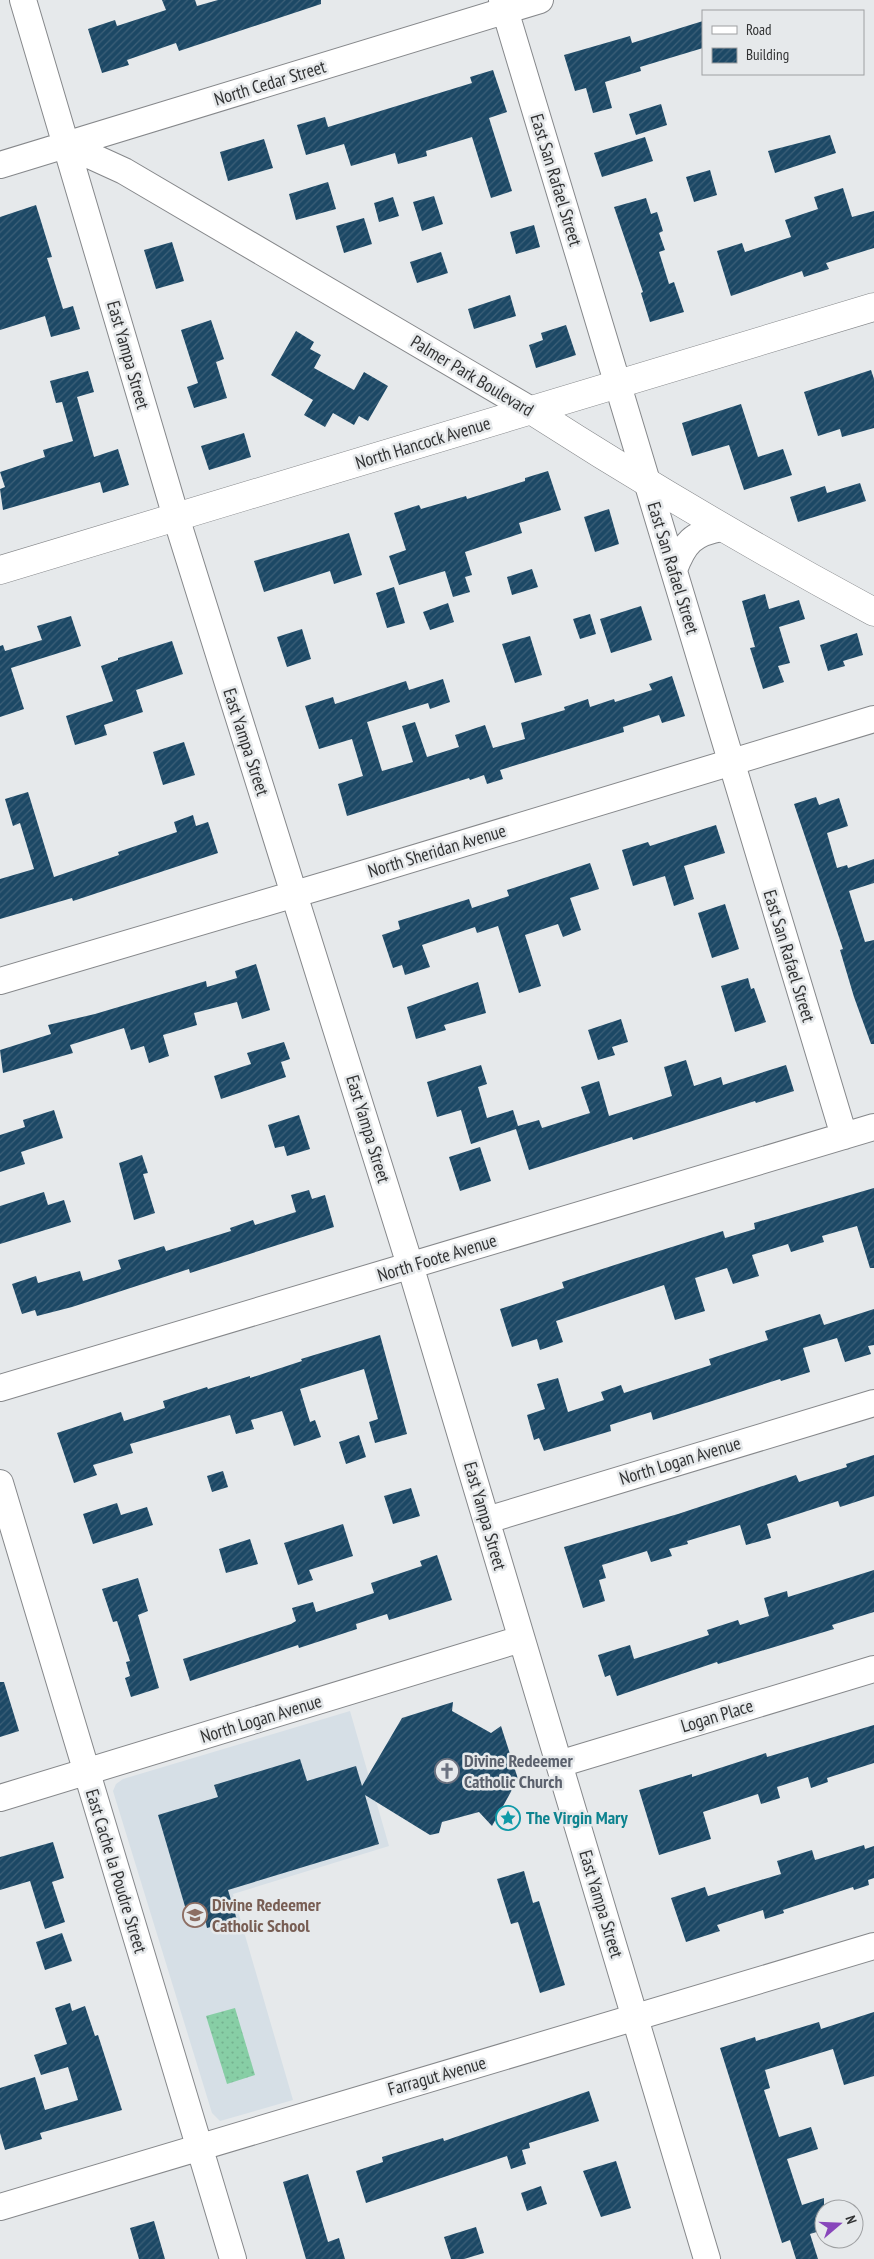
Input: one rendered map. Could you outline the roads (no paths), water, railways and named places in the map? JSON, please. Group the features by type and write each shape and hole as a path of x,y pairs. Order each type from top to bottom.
{"main road":[{"name":"North Hancock Avenue","path":"0,570 874,307"},
{"name":"Palmer Park Boulevard","path":"531,410 648,485 874,612"}],"street":[{"name":"East Yampa Street","path":"23,0 176,517 410,1265 707,2259"},
{"name":"North Cedar Street","path":"0,165 504,5 540,0"},
{"name":"East San Rafael Street","path":"504,5 844,1136"},
{"name":"Palmer Park Boulevard","path":"67,145 124,171 531,410"},
{"path":"674,570 682,548 707,531 722,528"},
{"name":"North Sheridan Avenue","path":"0,981 874,719"},
{"name":"North Foote Avenue","path":"0,1388 874,1127"},
{"name":"North Logan Avenue","path":"487,1520 874,1403"},
{"name":"East Cache la Poudre Street","path":"0,1483 85,1773 233,2259"},
{"name":"North Logan Avenue","path":"0,1798 521,1639"},
{"name":"Logan Place","path":"559,1764 874,1669"},
{"name":"Farragut Avenue","path":"0,2207 874,1946"}],"place":[{"name":"Divine Redeemer Catholic Church","path":"447,1771"},
{"name":"The Virgin Mary","path":"508,1818"},
{"name":"Divine Redeemer Catholic School","path":"195,1915"}]}
